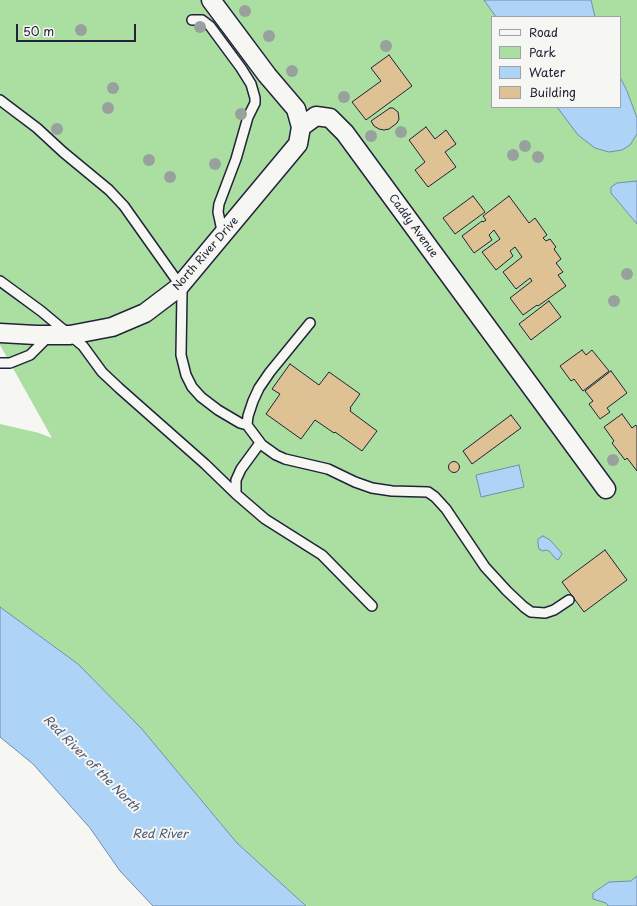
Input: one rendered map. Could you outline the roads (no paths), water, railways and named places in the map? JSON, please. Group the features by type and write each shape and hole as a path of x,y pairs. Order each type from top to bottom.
{"street":[{"path":"210,0 266,75 296,109 301,126"},
{"name":"Caddy Avenue","path":"301,126 316,116 330,118 345,133 606,489"},
{"name":"North River Drive","path":"0,333 70,335 112,327 145,313 180,285 223,236 298,144 301,126"}],"lane":[{"path":"192,20 202,20 210,26 241,68 251,84 255,98 255,103 248,117 236,159 219,204 219,218 223,236"},
{"path":"0,100 37,128 109,190 124,206 180,285 182,292 181,355 186,375 192,387 201,396 218,410 240,423 247,425 260,443 276,455 285,459 328,469 355,482 372,488 392,491 428,492 436,497 446,509 485,567 524,607 532,612 545,613 554,610 569,600"},
{"path":"0,281 41,311 83,346 102,372 205,464 236,494 265,519 322,556 372,606"},
{"path":"247,425 248,416 259,388 270,372 310,323"},
{"path":"0,364 10,363 30,355 50,335"},
{"path":"236,494 236,480 240,469 260,443"}],"water":[{"path":"484,0 591,0 595,16 495,16"},
{"path":"621,79 637,118 637,134 630,145 622,150 609,152 595,148 578,135 558,108 621,108"},
{"path":"637,181 637,224 611,193 611,187 617,183"},
{"path":"519,465 524,487 481,497 476,475"},
{"path":"543,536 550,540 562,554 558,560 549,551 539,549 538,539"},
{"name":"Red River","path":"0,607 78,664 141,728 237,843 306,906 153,906 120,871 90,828 33,764 0,737"},
{"path":"637,876 637,906 608,906 606,903 593,899 593,893 609,882 631,881"}],"water label":[{"name":"Red River of the North","path":"91,764"}]}
